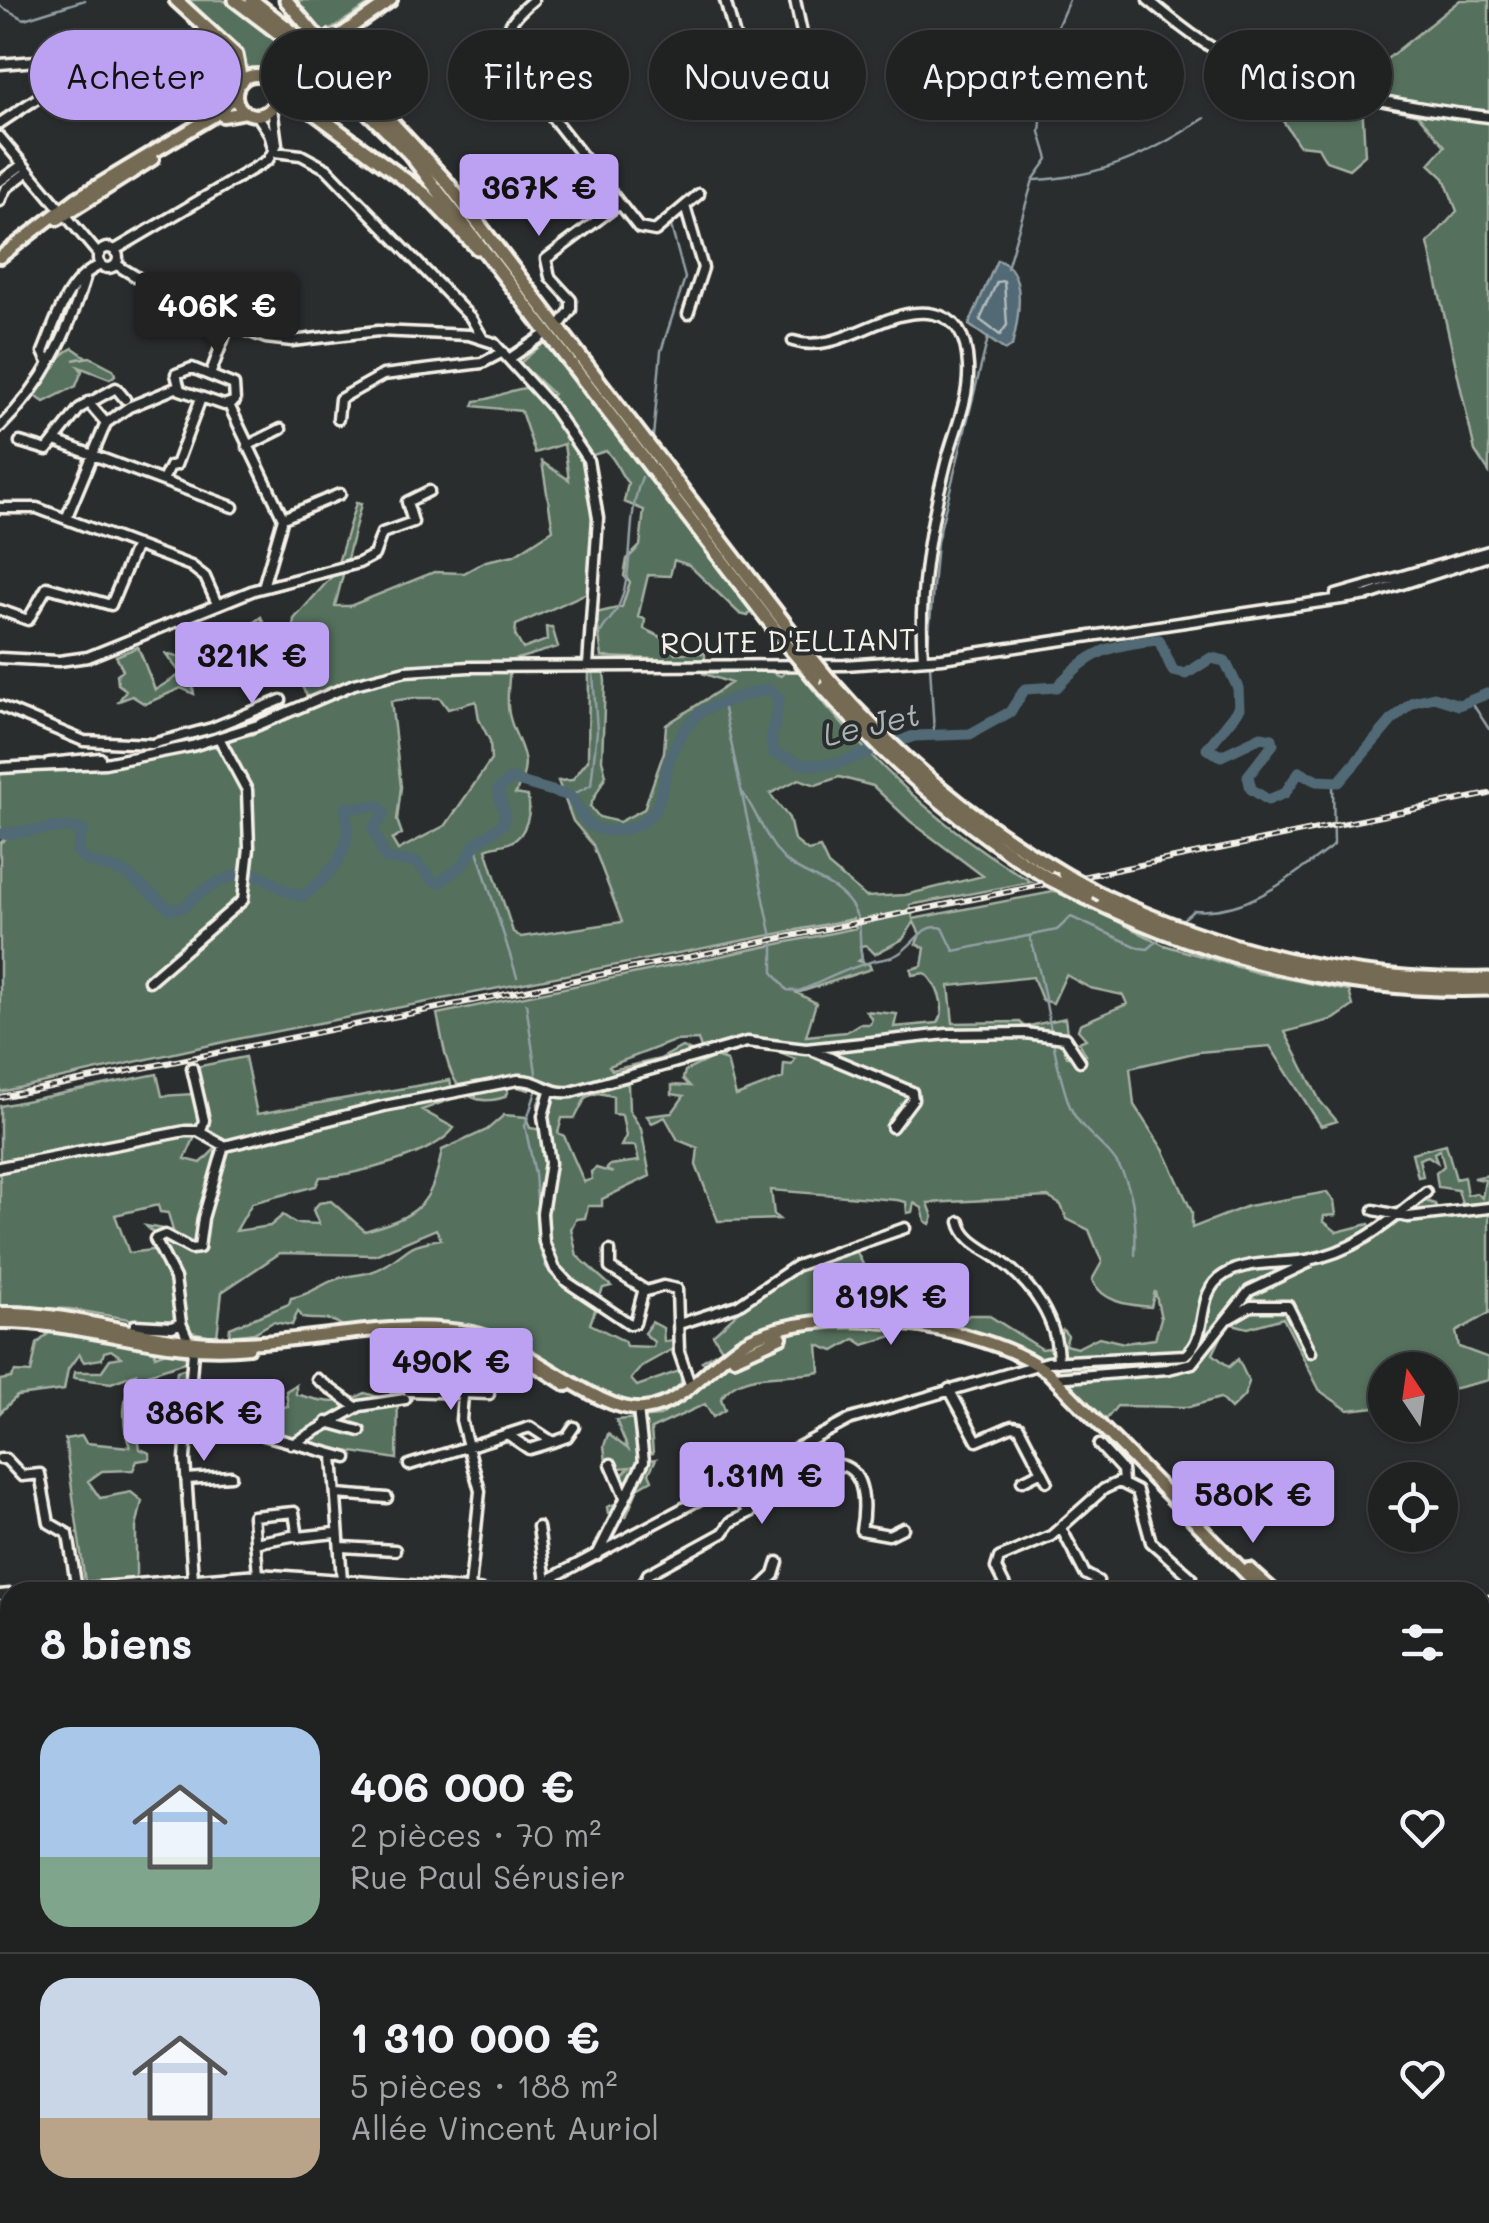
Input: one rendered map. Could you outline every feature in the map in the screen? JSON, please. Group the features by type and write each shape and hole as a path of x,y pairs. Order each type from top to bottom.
{"highway":[{"path":"176,0 236,55 242,81"},
{"path":"234,0 318,62 398,141 449,201 787,645 967,825 1048,878 1168,935 1251,961 1374,985 1489,989"},
{"path":"252,0 290,30"},
{"path":"286,0 310,30"},
{"path":"324,120 426,195 483,254 622,427"},
{"path":"388,120 463,202 868,738 974,817 1064,874 1197,935 1308,964 1410,978 1489,979"}],"main road":[{"path":"343,30 381,0"},
{"path":"344,30 391,0"},
{"path":"242,81 255,74 261,76"},
{"path":"241,102 251,113"},
{"path":"63,212 106,180 226,115 251,113 261,108"},
{"path":"0,257 63,212 209,120"},
{"path":"0,1312 62,1315 192,1346 416,1329 476,1333 519,1348 614,1404 638,1412 692,1389 742,1344 784,1329 900,1322 966,1337 1022,1356 1039,1366 1254,1582"},
{"path":"0,1322 130,1333"},
{"path":"1206,1533 1264,1582"}],"street":[{"path":"533,0 510,22 505,44 508,61 619,204 639,228 648,232 652,242"},
{"path":"725,0 741,58 749,64 796,48 802,33 795,0"},
{"path":"1148,0 1200,40 1254,67 1424,107 1489,117"},
{"path":"0,64 36,61 46,72 48,90 0,123"},
{"path":"251,113 270,133 274,152"},
{"path":"48,362 42,355 62,303 106,248 115,250 268,160 277,144 275,120"},
{"path":"0,137 100,260 109,269 117,265"},
{"path":"274,152 301,155 320,164 477,325 482,337 506,356 578,440 594,481 598,530 588,666"},
{"path":"0,201 2,184 24,169"},
{"path":"648,232 699,194"},
{"path":"562,322 571,310 572,300 550,277 546,259 619,204"},
{"path":"684,206 703,268 688,314"},
{"path":"115,250 117,265"},
{"path":"117,265 182,305 281,341 378,331 482,337"},
{"path":"0,427 33,393 48,362 59,352 86,275"},
{"path":"794,341 820,342 923,312 949,319 962,336 968,364 966,392 935,516 922,620 924,660"},
{"path":"210,375 229,324"},
{"path":"338,419 335,409 340,399 378,376 482,363 506,356 541,337"},
{"path":"178,387 175,376 182,368 210,375 235,388 236,398 228,405"},
{"path":"66,519 106,423 126,409 178,387 228,405"},
{"path":"20,442 44,450 88,402 118,388 125,399"},
{"path":"176,464 201,398"},
{"path":"88,402 106,423"},
{"path":"228,405 283,518 263,587"},
{"path":"247,446 281,429"},
{"path":"55,442 233,507"},
{"path":"163,480 170,466 176,464"},
{"path":"175,484 180,471 176,464"},
{"path":"0,658 54,662 88,657 263,587 374,555 382,533 413,522 407,502 412,496 429,491"},
{"path":"283,518 340,494"},
{"path":"0,508 27,506 198,570 217,604"},
{"path":"0,610 29,619 46,586 111,606 136,545"},
{"name":"ROUTE D'ELLIANT","path":"0,768 127,758 224,737 354,684 406,671 845,665 924,660 1368,595 1489,554"},
{"path":"0,706 32,716 82,740 155,744 212,728 281,700"},
{"path":"150,981 239,907 247,874 247,790 224,737"},
{"path":"82,740 86,762"},
{"path":"0,1167 68,1156 105,1144 201,1132 224,1146 482,1085 528,1079 550,1091 582,1089 742,1043 810,1049 948,1034 1038,1033 1065,1038 1080,1061"},
{"path":"810,1049 912,1092 913,1100 892,1127"},
{"path":"192,1068 204,1120 201,1132"},
{"path":"550,1091 543,1116 550,1174 541,1228 555,1269 630,1324 635,1323 637,1301 645,1290"},
{"path":"193,1579 186,1479 192,1346 181,1322 174,1278 154,1239 165,1235 191,1250 199,1248 202,1218 224,1146"},
{"path":"1054,1378 1187,1365 1201,1355 1256,1285 1368,1237 1426,1192"},
{"path":"1374,1210 1399,1214 1489,1208"},
{"path":"960,1222 965,1234 1010,1268 1039,1302 1053,1325 1058,1362"},
{"path":"679,1324 732,1308 801,1264 905,1228"},
{"path":"610,1251 607,1264 612,1270 645,1290 675,1288 684,1277"},
{"path":"538,1527 546,1581 852,1419 949,1389 1058,1362 1184,1355 1197,1340 1206,1295 1220,1277 1236,1269 1311,1260"},
{"path":"675,1288 681,1296 679,1352 692,1389"},
{"path":"1226,1320 1251,1306 1288,1306 1311,1352"},
{"path":"130,1333 138,1325 172,1328 181,1322"},
{"path":"1000,1348 1008,1360 1007,1373"},
{"path":"1007,1373 1022,1356"},
{"path":"317,1379 356,1408"},
{"path":"949,1389 975,1440 982,1442 1017,1426 1048,1482"},
{"path":"292,1444 356,1408 407,1395 489,1394"},
{"path":"463,1395 461,1420 480,1491 470,1582"},
{"path":"597,1555 644,1461 638,1412"},
{"path":"327,1422 360,1431"},
{"path":"408,1465 530,1426 552,1442"},
{"path":"507,1434 529,1450 567,1437 574,1427"},
{"path":"264,1435 348,1458"},
{"path":"1099,1445 1123,1472 1123,1482"},
{"path":"333,1456 342,1580"},
{"path":"0,1459 8,1460 19,1475 40,1474 49,1523 68,1534 76,1582"},
{"path":"612,1464 625,1497"},
{"path":"644,1582 648,1574 723,1534 748,1514 844,1465 867,1501 862,1530 889,1535 903,1528"},
{"path":"1022,1481 1042,1471"},
{"path":"186,1479 231,1476"},
{"path":"1004,1582 996,1560 1061,1528 1104,1488 1123,1482"},
{"path":"1123,1482 1139,1494 1151,1542 1191,1577 1186,1582"},
{"path":"730,1483 748,1514"},
{"path":"337,1494 387,1498"},
{"path":"258,1574 253,1516 294,1512 297,1536"},
{"path":"1061,1528 1085,1574 1098,1582"},
{"path":"255,1540 335,1533"},
{"path":"342,1547 394,1550"},
{"path":"767,1582 778,1562"},
{"path":"161,1582 258,1574 350,1582"}],"green space":[{"path":"181,0 223,0 263,30 261,71 247,70 241,61 241,30 214,30"},
{"path":"294,0 375,0 330,30 319,30"},
{"path":"1460,0 1489,0 1489,472 1475,451 1428,243 1457,211 1444,178 1429,164 1445,146 1418,115 1392,108 1392,55"},
{"path":"1282,120 1363,120 1365,155 1349,169 1326,161 1318,147 1299,145"},
{"path":"544,343 752,610 748,616 740,614 689,565 674,560 670,576 648,575 638,617 645,619 644,629 671,642 674,653 705,653 705,661 602,657 596,613 622,607 630,582 624,576 627,559 640,546 644,510 624,502 628,483 606,451 586,457 596,500 589,592 516,625 515,635 523,649 547,640 546,627 552,627 558,647 510,661 509,711 525,762 515,794 527,796 529,815 516,839 486,849 513,932 521,937 622,922 593,845 573,821 558,781 572,780 588,760 589,671 604,672 602,760 606,775 590,806 599,817 619,822 644,809 664,752 666,725 731,683 702,673 769,671 781,676 788,669 798,671 905,788 966,839 1032,882 910,905 913,919 1058,891 1164,945 1258,973 1349,991 1353,1006 1334,1019 1285,1032 1320,1101 1337,1121 1321,1126 1270,1046 1198,1052 1130,1068 1134,1105 1164,1151 1192,1212 1192,1228 1248,1206 1327,1192 1334,1201 1336,1215 1324,1216 1323,1221 1337,1232 1369,1224 1371,1228 1391,1227 1422,1200 1435,1204 1439,1213 1489,1210 1489,1313 1456,1332 1459,1347 1489,1358 1489,1380 1458,1388 1458,1352 1368,1352 1368,1408 1348,1410 1320,1391 1283,1318 1248,1328 1228,1323 1213,1354 1229,1367 1238,1359 1249,1382 1244,1396 1231,1409 1220,1398 1189,1407 1117,1406 1105,1421 1057,1374 1054,1364 959,1325 969,1315 988,1315 1042,1349 1049,1348 1063,1330 1068,1336 1065,1345 1077,1348 1099,1337 1124,1343 1155,1339 1161,1318 1155,1291 1151,1307 1124,1303 1102,1293 1092,1280 1102,1262 1089,1230 1067,1219 1061,1205 1048,1197 928,1203 933,1217 930,1224 925,1221 922,1208 914,1203 912,1212 907,1213 906,1202 897,1200 771,1190 774,1215 779,1219 718,1221 696,1165 698,1148 678,1140 665,1117 652,1123 647,1116 672,1113 684,1096 672,1094 672,1085 690,1086 683,1079 685,1071 714,1057 727,1061 736,1096 783,1078 784,1064 792,1065 795,1059 777,1052 778,1044 734,1045 723,1057 702,1051 698,1040 674,1041 609,1066 612,1070 660,1059 682,1047 693,1052 621,1081 628,1085 629,1110 641,1129 650,1176 602,1199 602,1206 588,1206 585,1218 576,1219 571,1229 577,1256 611,1286 603,1288 590,1324 624,1341 626,1346 653,1347 654,1342 644,1333 652,1322 663,1328 664,1342 674,1341 678,1346 642,1366 631,1379 637,1386 682,1370 680,1390 655,1402 631,1404 609,1398 524,1346 501,1336 463,1328 347,1327 330,1320 303,1318 298,1311 292,1325 273,1322 254,1333 229,1336 230,1328 289,1304 291,1298 333,1280 375,1271 414,1246 441,1239 436,1229 375,1255 280,1253 222,1292 217,1337 191,1332 181,1315 176,1324 164,1325 70,1309 0,1307 0,1106 157,1074 162,1096 193,1094 200,1125 185,1159 201,1163 222,1142 206,1133 207,1119 196,1067 245,1057 257,1114 450,1080 454,1098 422,1110 454,1128 444,1138 393,1162 320,1177 316,1186 252,1203 236,1231 270,1226 283,1215 295,1223 319,1224 313,1210 319,1203 331,1201 365,1231 398,1220 419,1206 433,1185 442,1150 487,1130 504,1115 526,1117 530,1128 542,1130 538,1104 542,1094 551,1095 555,1087 535,1077 529,1090 510,1085 505,1097 472,1097 453,1077 437,1014 856,928 853,919 242,1038 0,1092 0,843 5,839 0,826 0,774 117,767 213,746 221,750 228,740 254,734 312,706 293,669 277,670 266,647 252,650 253,666 232,675 226,661 208,669 211,678 191,675 194,694 181,688 145,704 132,696 119,701 126,690 118,684 117,674 123,670 116,656 138,647 155,690 181,674 166,654 187,658 190,647 205,643 215,651 261,617 268,631 292,634 294,619 335,573 356,503 361,504 335,606 350,606 434,572 464,573 486,561 514,555 553,530 542,462 569,480 564,444 535,453 521,411 473,406 475,401 522,388 529,388 541,401 553,394 520,363","holes":["440,698 448,709 476,701 479,719 490,741 491,760 446,825 398,850 392,840 402,834 397,820 401,787 391,701","839,777 873,786 910,821 983,876 905,895 866,897 828,865 820,848 808,851 794,840 789,818 770,794 799,779 816,785","914,922 920,934 916,944 925,948 922,966 911,969 912,975 925,973 934,983 942,1010 938,1023 894,1027 897,1014 866,1011 872,1019 870,1024 859,1024 846,1032 806,1036 816,1003 797,993 871,969 869,964 858,961 862,959 860,946 866,945 875,954 903,939","1066,975 1090,988 1123,995 1127,1004 1080,1024 1078,1030 1086,1039 1079,1042 1086,1055 1067,1057 1061,1039 1067,1033 1065,1018 1025,1027 1020,1022 953,1023 949,986 1033,977 1042,1000 1053,1003","598,1093 613,1096 613,1114 622,1115 626,1136 621,1146 635,1146 639,1161 610,1165 606,1170 613,1173 596,1168 591,1172 592,1179 584,1182 564,1136 558,1133 562,1118 575,1118 586,1097","158,1205 160,1212 168,1213 173,1231 146,1226 160,1240 151,1242 152,1250 129,1253 115,1215"]},
{"path":"73,348 86,357 73,360 90,357 113,369 115,375 110,379 79,367 82,371 76,386 44,402 34,395 52,367"},
{"path":"1446,1144 1456,1179 1464,1177 1467,1195 1476,1193 1482,1198 1485,1180 1473,1178 1489,1175 1489,1207 1463,1207 1458,1190 1438,1187 1436,1173 1444,1166 1440,1150 1434,1153 1437,1162 1428,1156 1419,1159 1423,1176 1418,1177 1412,1153"},
{"path":"855,1248 881,1301 897,1305 892,1336 864,1345 855,1339 834,1351 818,1345 820,1372 740,1383 721,1399 725,1410 713,1417 705,1404 651,1429 653,1453 642,1454 641,1462 656,1459 649,1473 652,1480 638,1488 626,1517 608,1514 607,1507 625,1500 619,1497 623,1484 620,1477 630,1467 607,1469 604,1446 608,1434 628,1449 616,1420 660,1416 718,1373 702,1361 722,1349 713,1335 745,1306 795,1270"},
{"path":"54,1328 155,1347 155,1356 169,1351 188,1357 185,1362 148,1374 136,1394 174,1395 177,1371 190,1367 185,1421 136,1425 140,1449 150,1453 150,1459 137,1461 133,1470 102,1471 88,1481 100,1498 131,1492 142,1501 136,1528 136,1578 85,1582 65,1439 82,1436 86,1443 130,1447 124,1410 135,1374 111,1383 74,1378 75,1372 101,1372 110,1359 121,1357 111,1350 104,1352 102,1359 84,1362 79,1354 68,1369 64,1390 17,1396 0,1413 0,1380 11,1378 15,1372 31,1373 37,1344"},
{"path":"296,1385 296,1394 331,1402 365,1393 386,1399 398,1385 397,1459 276,1440 273,1409 288,1406 286,1391"}],"water":[{"path":"997,260 1014,274 1019,297 1012,346 1005,350 969,325"}],"waterway":[{"path":"0,6 24,19 85,0"},
{"path":"1007,268 1033,180 1048,159 1040,132 1048,48 1069,0"},
{"path":"1035,180 1104,169 1165,142 1204,119"},
{"path":"653,437 661,351 685,278 671,226"},
{"path":"928,645 937,542 988,338"},
{"path":"601,632 617,609 624,589 642,477"},
{"name":"Le Jet","path":"0,834 64,827 83,830 77,851 86,860 126,873 171,910 184,907 220,882 242,874 261,876 303,896 339,858 347,835 345,808 379,806 384,814 373,829 386,859 417,862 432,880 441,882 464,864 475,844 503,824 505,815 498,790 510,779 570,796 586,821 596,828 630,828 651,815 657,806 672,752 694,718 721,704 769,689 779,698 771,740 774,753 804,765 836,764 914,736 970,734 1010,712 1025,689 1057,687 1091,657 1127,644 1159,640 1173,671 1186,674 1211,658 1225,661 1238,688 1239,709 1207,749 1221,756 1261,737 1272,739 1273,744 1248,776 1251,789 1268,800 1285,793 1299,772 1317,781 1339,782 1392,720 1413,702 1434,697 1459,705 1489,693"},
{"path":"930,665 934,733"},
{"path":"570,796 591,785 597,731 593,673"},
{"path":"1470,700 1489,729"},
{"path":"723,704 773,942 773,972 787,990 799,991 858,966 894,956 924,931 936,927 943,928 954,951 1057,930 1071,917 1140,948 1148,949 1162,937"},
{"path":"1181,921 1194,910 1214,910 1251,900 1286,881 1334,845 1333,783"},
{"path":"743,793 785,860 848,900 859,923 863,963"},
{"path":"475,844 517,977"},
{"path":"1030,937 1069,1104 1123,1175 1134,1214 1135,1255"},
{"path":"526,1003 537,1080"},
{"path":"537,1088 525,1126 535,1174 541,1251 546,1267 560,1280"},
{"path":"574,1291 588,1303"}],"railway":[{"path":"0,1097 1489,794"}]}
